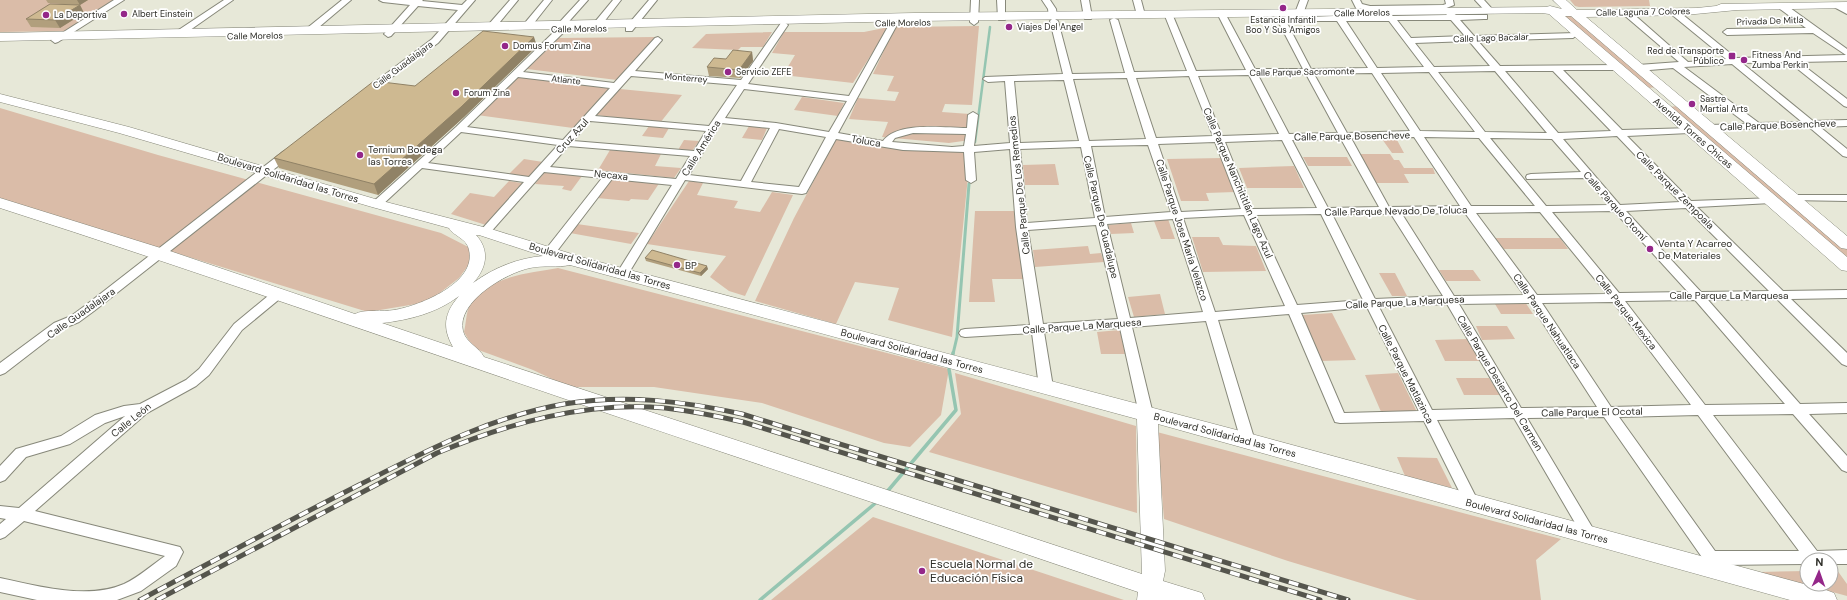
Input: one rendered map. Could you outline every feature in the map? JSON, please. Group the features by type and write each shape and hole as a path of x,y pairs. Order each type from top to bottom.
{"main road":[{"name":"Avenida Torres Chicas","path":"1559,0 1708,128 1847,244"},
{"name":"Calle Laguna 7 Colores","path":"1546,8 1572,11 1627,13 1842,5"},
{"name":"Calle Laguna 7 Colores","path":"1572,11 1708,6 1733,8"},
{"name":"Calle Morelos","path":"0,37 58,38 390,32 492,26 561,28 597,25 784,25 894,23 1141,15 1390,15 1450,9 1487,14 1546,8"},
{"name":"Avenida Torres Chicas","path":"1546,8 1617,67 1847,266"},
{"name":"Calle Morelos","path":"446,29 561,28 914,17 974,20 1002,18 1114,20 1143,19 1157,16"},
{"name":"Calle Morelos","path":"0,41 180,34 390,32"},
{"path":"1646,93 1662,95 1666,92"},
{"name":"Boulevard Solidaridad las Torres","path":"0,98 124,130 265,170 376,204 449,224 485,232 582,263 1248,441 1590,536 1714,564 1826,600"},
{"path":"1662,106 1665,104 1681,105"},
{"path":"0,203 342,314 592,401 885,497 1167,596"},
{"path":"342,314 375,317 406,314 438,301 462,286 476,266 478,252 474,241 470,237 449,224"},
{"path":"496,368 464,349 456,337 454,323 455,316 464,301 485,282 513,267 544,261 582,263"},
{"path":"1146,414 1148,424 1154,571 1167,596"}],"street":[{"path":"58,38 120,0"},
{"path":"180,34 229,0"},
{"path":"309,32 347,0"},
{"path":"383,0 417,2 463,8"},
{"name":"Calle Guadalajara","path":"362,96 428,46 446,29 471,0"},
{"path":"492,26 514,0"},
{"path":"527,26 548,0"},
{"path":"376,204 515,74 561,28 584,0"},
{"path":"597,25 617,0"},
{"path":"631,26 653,0"},
{"path":"974,20 975,0"},
{"path":"1002,0 1002,18"},
{"name":"Calle Parque De Guadalupe","path":"1046,0 1052,9 1067,77 1085,144 1101,222 1126,323 1146,414"},
{"path":"1085,0 1088,16"},
{"path":"1137,0 1141,15"},
{"path":"1299,14 1304,0"},
{"path":"1356,0 1359,6 1364,8 1403,3 1448,6 1450,3 1450,9"},
{"path":"1479,0 1487,14"},
{"path":"390,32 417,2"},
{"path":"1842,5 1847,12"},
{"path":"1783,7 1847,53"},
{"name":"Calle Parque Otomí","path":"1450,9 1471,38 1587,175 1697,295 1847,466"},
{"path":"1674,12 1847,154"},
{"path":"1627,13 1687,65"},
{"name":"Calle Parque Desierto Del Carmen","path":"1299,14 1286,20 1283,24 1344,136 1390,211 1451,300 1519,413 1590,536"},
{"name":"Calle Parque Matlazinca","path":"1222,15 1254,72 1472,503"},
{"name":"Calle Parque Mexica","path":"1390,15 1483,136 1615,296 1809,552"},
{"name":"Calle Parque Nanchititlán Lago Azul","path":"1169,16 1248,212 1293,309 1338,416"},
{"path":"1310,19 1338,16"},
{"name":"Calle Parque Nahuatlaca","path":"1338,16 1468,210 1532,297 1608,412 1714,564"},
{"name":"Calle Parque Jose Maria Velazco","path":"1114,20 1130,76 1210,316 1248,441"},
{"path":"833,134 894,23"},
{"name":"Calle América","path":"623,273 712,129 784,25"},
{"name":"Privada De Mitla","path":"1727,32 1814,30"},
{"name":"Calle Lago Bacalar","path":"1409,41 1573,35"},
{"name":"Cruz Azul","path":"485,232 658,40"},
{"path":"1638,68 1734,61 1847,58"},
{"path":"1790,59 1847,104"},
{"path":"1676,66 1755,125"},
{"name":"Calle Parque Sacromonte","path":"988,79 1254,72 1617,67"},
{"name":"Calle Parque Zempoala","path":"1556,68 1689,205 1847,361"},
{"name":"Monterrey","path":"628,73 742,84 852,99"},
{"name":"Atlante","path":"515,74 618,86"},
{"name":"Calle Parque De Los Remedios","path":"1009,78 1022,227 1046,387"},
{"path":"971,180 969,149 973,115"},
{"path":"588,118 712,129"},
{"name":"Toluca","path":"719,120 776,126 833,134 886,144 932,149 952,150 1015,146"},
{"name":"Calle Parque Bosencheve","path":"1708,128 1809,123 1847,123"},
{"path":"745,183 776,126"},
{"path":"459,128 566,143 697,154"},
{"name":"Calle Parque Bosencheve","path":"1015,146 1418,134 1554,136 1689,130"},
{"path":"886,144 892,136 908,131 970,131"},
{"name":"Necaxa","path":"542,168 610,175 745,183 802,192 833,134"},
{"path":"265,170 296,146"},
{"path":"419,165 532,180"},
{"name":"Calle Guadalajara","path":"0,370 58,326 75,319 161,254 265,170"},
{"path":"550,252 610,175"},
{"path":"1532,177 1587,175"},
{"path":"1793,198 1847,198"},
{"name":"Calle Parque Nevado De Toluca","path":"1022,227 1177,215 1248,212 1544,210 1689,205 1771,200"},
{"name":"Calle León","path":"0,533 142,409 191,383 204,372 238,328 278,294"},
{"name":"Calle Parque La Marquesa","path":"965,333 1126,323 1370,303 1532,297 1847,294"},
{"name":"Calle Parque El Ocotal","path":"1338,416 1341,418 1519,413 1847,408"},
{"path":"0,476 21,453 65,440 100,419 124,411 142,409"},
{"path":"0,512 21,514 175,552 171,561 127,590 101,598 51,596 0,585"},
{"path":"1714,564 1799,558"}],"shaded area":[{"name":"La Deportiva","path":"0,0 116,0 66,31 0,32"},
{"path":"1570,0 1649,0 1650,6 1579,7 1575,6"},
{"path":"1561,15 1572,16 1657,87 1648,88"},
{"path":"979,26 972,105 945,104 942,112 970,114 970,140 949,143 882,137 888,122 849,119 858,98 895,101 899,92 887,91 894,76 873,74 895,27"},
{"path":"889,27 853,83 783,75 795,55 772,53 784,32 864,32"},
{"path":"772,32 763,47 741,47 738,50 692,48 706,34"},
{"path":"655,37 617,80 527,69 559,38"},
{"path":"516,77 610,87 573,128 477,115"},
{"path":"620,89 682,95 660,123 596,115"},
{"path":"802,97 844,103 838,116 794,110"},
{"path":"1678,106 1847,248 1847,259 1669,107"},
{"path":"0,108 158,155 441,233 478,252 459,278 428,302 368,312 0,199"},
{"path":"649,126 669,128 663,138 642,136"},
{"path":"749,126 767,128 762,140 742,138"},
{"path":"836,139 940,151 971,146 952,337 888,320 899,288 855,282 836,324 755,301 794,218"},
{"path":"1382,139 1397,140 1404,153 1392,153"},
{"path":"684,140 699,141 692,151 678,150"},
{"path":"610,150 661,154 655,166 681,168 674,178 598,170"},
{"path":"1360,154 1390,154 1394,160 1399,160 1404,168 1433,168 1435,174 1404,174 1409,183 1376,183"},
{"path":"1303,157 1347,157 1352,166 1308,166"},
{"path":"1222,158 1235,192 1206,193 1209,201 1181,201 1167,159"},
{"path":"524,159 543,162 529,178 508,175"},
{"path":"1055,164 1059,185 1025,185 1023,165"},
{"path":"1294,166 1304,188 1247,188 1239,168"},
{"path":"545,172 582,176 571,191 562,189 564,186 535,184"},
{"path":"613,177 660,182 648,200 631,199 629,201 597,198"},
{"path":"509,181 527,184 486,225 451,214 470,193 494,197"},
{"path":"689,181 703,183 697,195 738,201 734,208 760,212 772,192 793,195 745,296 729,291 710,277 726,256 647,244"},
{"path":"975,211 1015,211 1024,279 992,279 995,302 969,302"},
{"path":"1168,219 1175,239 1161,239 1154,221"},
{"path":"1131,223 1134,233 1111,234 1108,225"},
{"path":"577,224 639,233 631,244 570,233"},
{"path":"1192,237 1219,237 1223,245 1256,246 1266,271 1203,272"},
{"path":"1495,238 1560,238 1568,249 1504,249"},
{"path":"1088,246 1090,254 1101,253 1104,262 1035,267 1033,250"},
{"path":"558,268 949,369 941,415 910,447 884,443 762,403 654,387 569,387 533,370 473,348 464,332 469,307 476,297 485,289 508,278"},
{"path":"1439,270 1473,270 1481,281 1446,281"},
{"path":"1379,273 1395,273 1407,296 1392,296"},
{"path":"1160,294 1165,314 1134,317 1128,297"},
{"path":"1525,302 1533,314 1501,314 1495,304"},
{"path":"1332,313 1356,360 1321,361 1302,315"},
{"path":"1476,326 1507,326 1515,339 1482,340"},
{"path":"1120,330 1125,354 1101,354 1097,332"},
{"path":"1467,339 1480,361 1445,361 1435,340"},
{"path":"955,373 1136,426 1137,513 929,452 961,414"},
{"path":"1398,373 1417,412 1382,414 1365,375"},
{"path":"1456,378 1489,378 1500,395 1464,395"},
{"path":"1157,432 1561,539 1536,560 1541,600 1417,600 1288,561 1164,519"},
{"path":"1397,457 1437,458 1452,488 1405,476"},
{"name":"Escuela Normal de Educación Física","path":"873,517 1124,600 771,600"},
{"path":"1799,571 1799,583 1760,572"},
{"path":"1839,573 1847,584 1847,596 1832,592 1839,592"}],"building":[{"path":"50,4 80,5 55,20 26,19"},
{"path":"483,31 534,37 461,107 374,184 274,158 374,81 415,86"},
{"path":"733,50 752,52 739,70 707,67 714,58 726,59"},
{"name":"BP","path":"652,250 707,266 700,273 645,258"}],"waterway":[{"path":"975,142 990,27"},
{"path":"953,354 957,337 969,184"},
{"path":"952,359 953,353"},
{"path":"886,493 956,410 949,369 951,365"},
{"path":"760,600 878,501"}],"railway":[{"path":"140,600 409,460 484,426 510,417 564,404 586,401 631,399 676,402 742,414 1348,600"},
{"path":"157,600 437,453 464,442 520,424 577,411 635,407 675,409 743,422 1320,600"}],"place":[{"name":"Estancia Infantil Boo Y Sus Amigos","path":"1283,8"},
{"name":"Albert Einstein","path":"124,14"},
{"name":"La Deportiva","path":"46,15"},
{"name":"Viajes Del Angel","path":"1009,27"},
{"name":"Domus Forum Zina","path":"505,46"},
{"name":"Red de Transporte Público","path":"1732,56"},
{"name":"Fitness And Zumba Perkin","path":"1744,60"},
{"name":"Servicio ZEFE","path":"728,72"},
{"name":"Forum Zina","path":"456,93"},
{"name":"Sastre Martial Arts","path":"1692,104"},
{"name":"Ternium Bodega las Torres","path":"360,155"},
{"name":"Venta Y Acarreo De Materiales","path":"1650,249"},
{"name":"BP","path":"677,265"},
{"name":"Escuela Normal de Educación Física","path":"922,571"}]}
